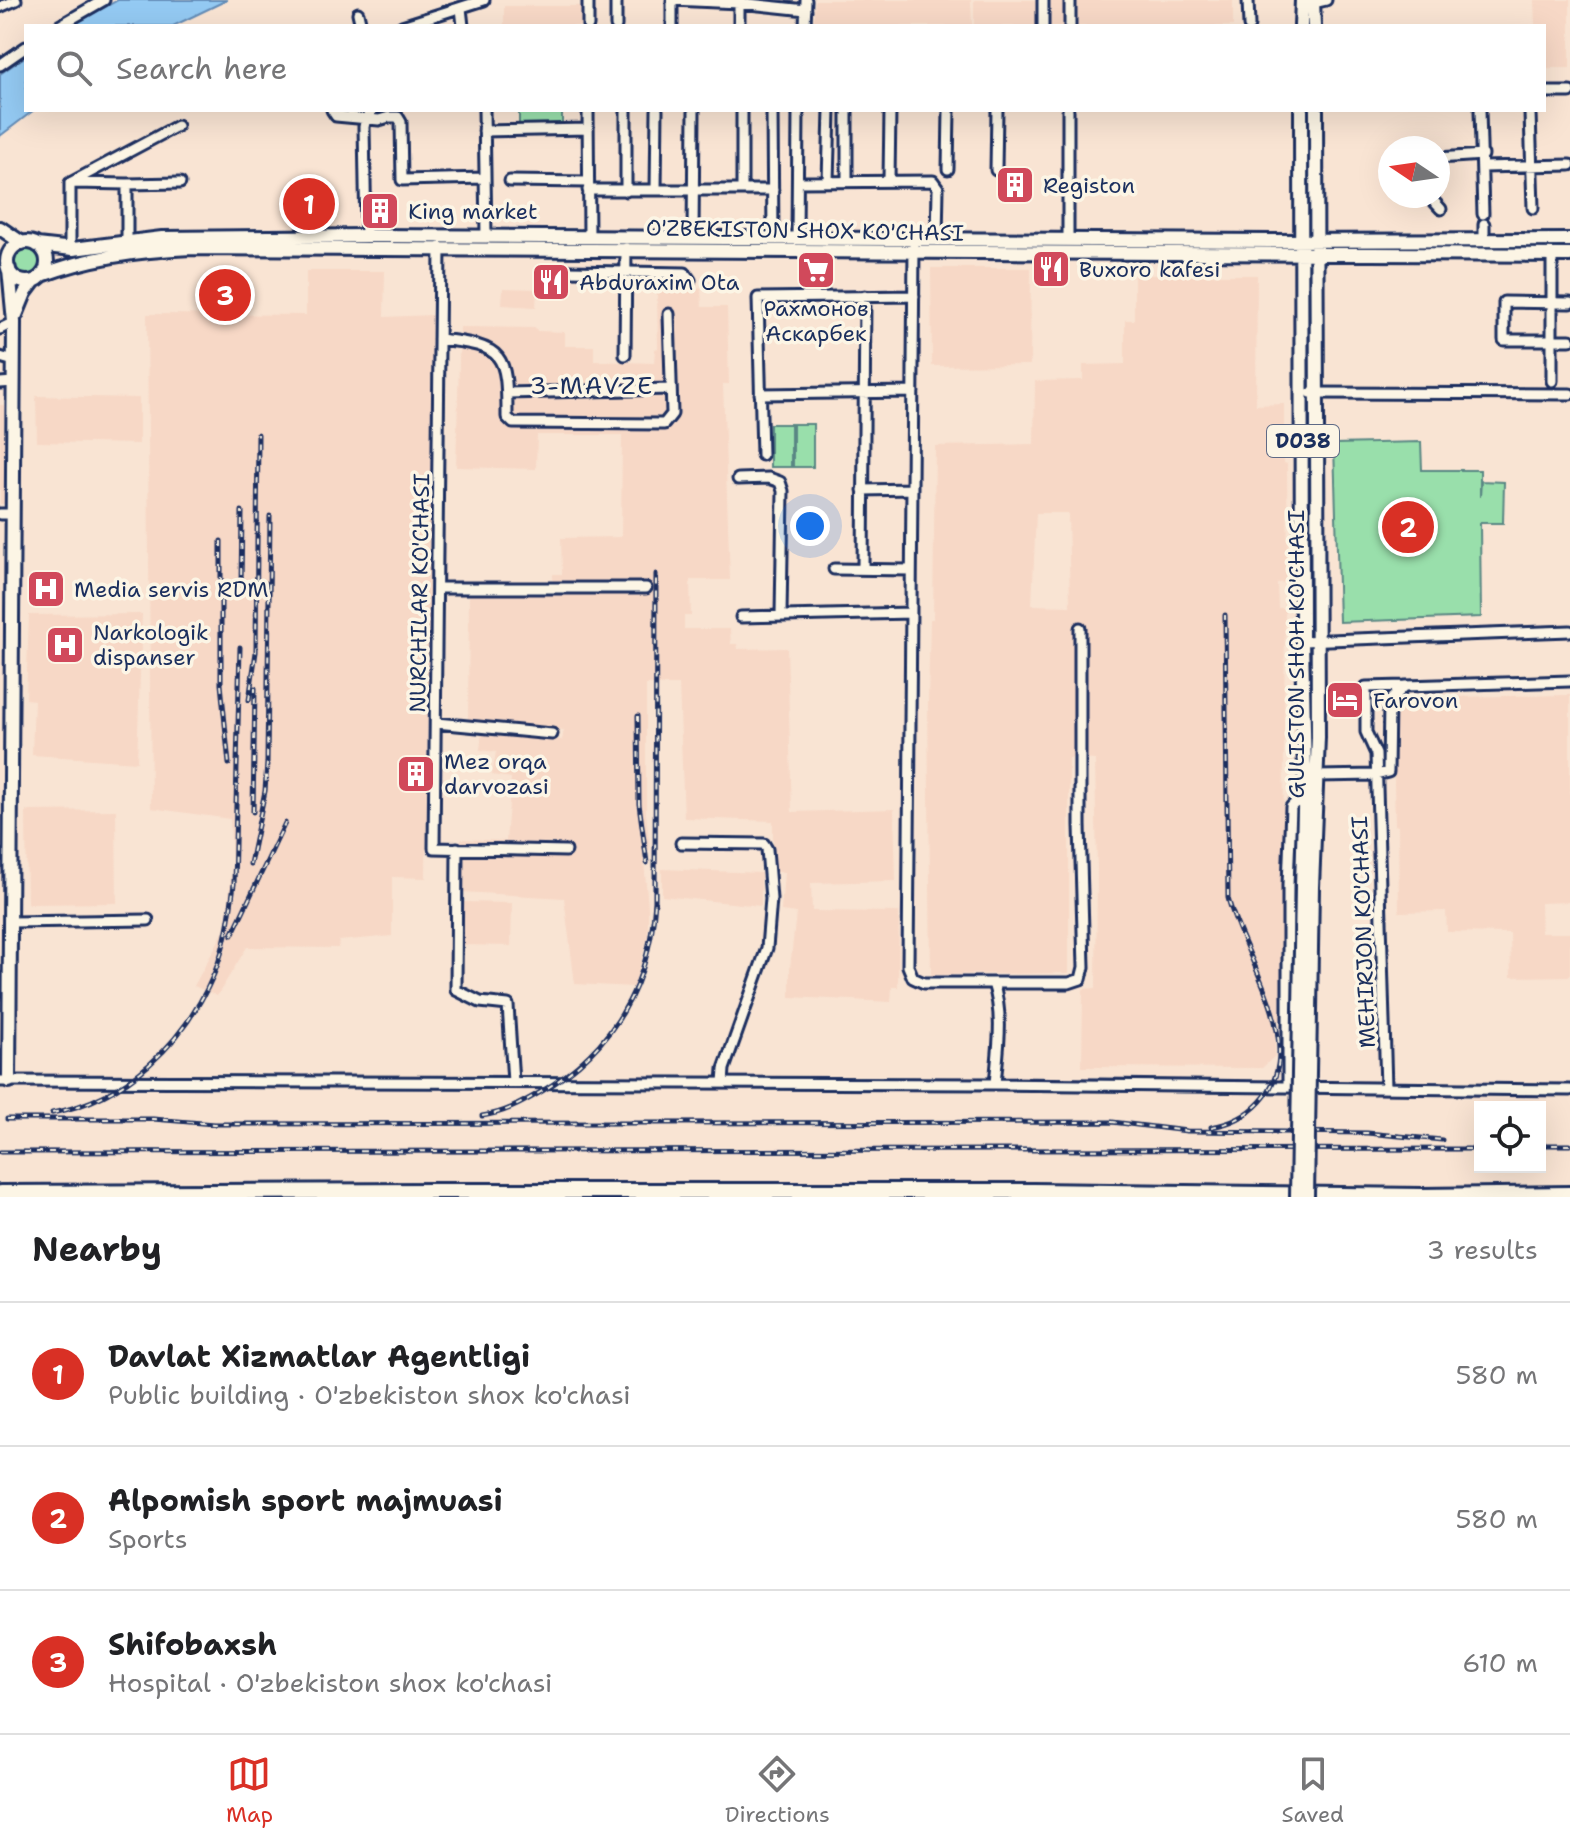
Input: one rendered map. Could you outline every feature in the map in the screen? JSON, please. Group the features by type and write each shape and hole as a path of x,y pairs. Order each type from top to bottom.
{"highway":[{"path":"0,1193 1564,1195"}],"main road":[{"path":"1302,24 1313,1"},
{"path":"1313,1 1314,24"},
{"name":"GULISTON SHOH KO'CHASI","path":"1301,112 1309,241"},
{"name":"GULISTON SHOH KO'CHASI","path":"1297,1197 1307,887 1317,776 1309,256 1316,112"},
{"path":"0,228 22,243 37,245 46,255 46,269 20,303 14,322"},
{"name":"O'ZBEKISTON SHOX KO'CHASI","path":"37,245 73,249 205,237 693,237 1309,256 1570,255"},
{"name":"O'ZBEKISTON SHOX KO'CHASI","path":"38,278 83,261 155,249 914,245 937,239 1570,240"},
{"path":"1277,255 1278,241"},
{"path":"1339,241 1339,255"},
{"path":"22,243 11,251 8,267 16,278 38,278"},
{"path":"0,245 8,267 14,322 14,361 7,382 11,922 5,1081"},
{"name":"GULISTON SHOH KO'CHASI","path":"1307,1197 1307,887 1302,641 1310,393"}],"street":[{"path":"0,7 16,0"},
{"path":"62,24 104,0"},
{"path":"409,24 484,0"},
{"path":"588,0 588,24"},
{"path":"616,0 616,24"},
{"path":"672,24 672,0 806,5"},
{"path":"1043,0 1043,24"},
{"path":"1070,0 1070,24"},
{"path":"1248,0 1249,24"},
{"path":"739,3 739,24"},
{"path":"461,8 463,24"},
{"path":"358,13 361,24"},
{"path":"0,65 24,48"},
{"path":"1546,92 1570,92"},
{"path":"333,112 335,116 369,114 379,120 398,117 401,122 402,180 485,178"},
{"path":"484,112 486,236"},
{"path":"588,112 589,237"},
{"path":"626,112 626,191"},
{"path":"656,190 657,112"},
{"path":"693,237 694,112"},
{"path":"742,112 742,190"},
{"path":"772,112 773,238"},
{"path":"797,238 798,112"},
{"path":"828,181 830,112"},
{"path":"847,112 847,180"},
{"path":"889,180 890,112"},
{"path":"948,169 949,112"},
{"path":"996,170 997,112"},
{"path":"1068,112 1068,239"},
{"path":"1480,112 1484,240"},
{"path":"1530,113 1533,208"},
{"path":"366,236 364,127 369,114"},
{"path":"70,183 177,126"},
{"path":"484,131 588,129"},
{"path":"1450,157 1483,155"},
{"path":"1483,167 1570,165"},
{"path":"510,181 626,191 773,190"},
{"path":"798,182 935,182 938,188 937,239"},
{"path":"70,183 180,183"},
{"path":"70,183 70,242 73,249"},
{"path":"127,184 127,242"},
{"path":"914,245 908,966 913,978 924,983 1069,983 1081,979 1084,967 1080,628"},
{"name":"NURCHILAR KO'CHASI","path":"440,247 434,848 457,848"},
{"path":"625,355 626,248"},
{"path":"1552,255 1552,381"},
{"path":"568,271 685,273 690,280"},
{"path":"863,569 865,296"},
{"path":"762,455 758,298 914,296"},
{"path":"1570,303 1504,302 1504,340 1570,340"},
{"path":"439,339 475,344 494,354 507,373 509,421 518,424 664,424 670,418 669,314"},
{"path":"0,329 14,322"},
{"path":"0,357 14,361"},
{"path":"507,393 671,389"},
{"path":"760,394 913,392"},
{"path":"1310,393 1570,394"},
{"path":"738,479 769,478 780,482 783,491 781,615"},
{"path":"863,490 912,489"},
{"path":"834,569 911,570"},
{"path":"438,588 646,588"},
{"path":"741,617 911,613"},
{"path":"1302,641 1570,631"},
{"path":"1376,775 1376,754 1366,732 1366,687 1570,681"},
{"path":"1317,776 1388,772 1389,702 1405,686"},
{"path":"436,723 552,734"},
{"name":"MEHIRJON KO'CHASI","path":"1376,775 1386,1088"},
{"path":"1288,1087 1291,807 1297,801 1304,808"},
{"path":"681,843 740,845 752,842 764,844 767,849 771,899 767,948 724,1069 723,1083"},
{"path":"513,1082 508,1005 480,1002 456,990 457,848 566,851"},
{"path":"11,922 148,920"},
{"path":"993,983 999,999 1000,1020 995,1084"},
{"path":"5,1081 995,1084 1570,1090"}],"shaded area":[{"path":"815,0 971,0 972,24 813,24"},
{"path":"974,0 1233,0 1233,24 974,24"},
{"path":"1534,0 1570,0 1570,68 1546,68 1546,24 1535,24"},
{"path":"504,6 581,6 580,24 504,24"},
{"path":"931,268 1031,268 1030,365 932,366"},
{"path":"306,271 385,271 384,317 432,315 426,878 392,877 392,936 339,941 338,948 247,947 217,996 194,986 226,927 232,865 230,819 151,808 147,314 306,315"},
{"path":"1134,275 1257,275 1256,405 1284,404 1288,582 1277,583 1278,608 1285,608 1283,876 1286,1018 1275,1021 1275,1056 1262,1068 1082,1067 1083,989 1096,988 1095,760 1069,758 1069,973 931,975 928,703 930,619 933,619 935,446 1034,444 1035,381 1083,380 1083,365 1125,364 1125,320 1134,320","holes":["1036,513 1068,513 1070,606 1032,605"]},
{"path":"503,288 537,289 536,307 502,305"},
{"path":"681,288 701,288 702,307 727,307 729,384 723,384 730,580 690,580 691,616 684,616 684,629 730,629 731,644 737,644 738,649 787,648 792,812 894,809 896,881 811,883 812,911 899,912 898,987 892,987 891,1002 790,997 796,913 781,911 784,872 773,872 773,821 684,818 679,685 646,685 646,813 650,850 643,850 648,936 634,987 575,984 564,898 462,892 461,839 506,841 511,778 492,775 496,752 480,750 482,732 562,740 564,730 468,719 469,594 552,595 553,574 562,574 561,538 621,537 622,435 537,435 536,469 456,467 460,327 536,328 537,331 565,332 565,346 594,346 594,361 654,363 655,349 658,348 657,292 681,292"},
{"path":"36,396 139,398 139,444 37,442"},
{"path":"0,405 4,405 5,504 0,504"},
{"path":"142,614 137,762 32,755 34,700 26,699 29,615"},
{"path":"1570,695 1570,902 1540,903 1541,933 1570,933 1570,976 1511,977 1510,933 1447,932 1446,911 1399,912 1394,783 1396,698"},
{"path":"116,810 117,903 27,904 26,811"},
{"path":"662,869 761,873 761,906 662,896"},
{"path":"462,902 512,903 511,946 461,945"}],"green space":[{"path":"519,112 562,112 562,126 519,126"},
{"path":"28,250 37,254 41,263 37,272 28,276 19,272 15,263 19,254"},
{"path":"770,424 791,424 791,467 770,467"},
{"path":"793,424 813,424 813,467 793,467"},
{"path":"1421,442 1422,470 1480,470 1480,497 1481,481 1504,482 1503,523 1480,523 1481,617 1339,622 1334,444"}],"water":[{"path":"118,0 227,0 177,24 76,24"},
{"path":"24,57 24,112 31,112 0,136 0,74"}],"railway":[{"path":"249,700 256,652 258,434"},
{"path":"241,586 242,511"},
{"path":"250,864 265,791 267,763 270,516"},
{"path":"221,541 221,684 229,764"},
{"path":"482,1116 505,1110 532,1097 588,1057 623,1012 645,960 655,901 656,574"},
{"path":"1211,1127 1238,1119 1260,1102 1274,1080 1279,1055 1277,1029 1269,1002 1228,898 1225,615"},
{"path":"52,1113 105,1095 150,1064 187,1023 214,974 225,941 234,884 240,647"},
{"path":"253,812 255,688"},
{"path":"638,716 639,804 647,863"},
{"path":"232,935 285,823"},
{"path":"7,1119 153,1119 214,1124 1112,1122 1187,1131 1367,1133 1442,1140"},
{"path":"1546,1145 1570,1145"},
{"path":"0,1152 1474,1149"}],"place":[{"name":"Registon","path":"1015,185"},
{"name":"Davlat Xizmatlar Agentligi","path":"309,204"},
{"name":"King market","path":"380,211"},
{"name":"Buxoro kafesi","path":"1051,269"},
{"name":"Рахмонов Аскарбек","path":"816,270"},
{"name":"Abduraxim Ota","path":"551,282"},
{"name":"Shifobaxsh","path":"225,295"},
{"name":"Alpomish sport majmuasi","path":"1408,527"},
{"name":"Media servis RDM","path":"46,589"},
{"name":"Narkologik dispanser","path":"65,645"},
{"name":"Farovon","path":"1345,700"},
{"name":"Mez orqa darvozasi","path":"416,774"}],"district":[{"name":"3-MAVZE","path":"592,386"}]}
